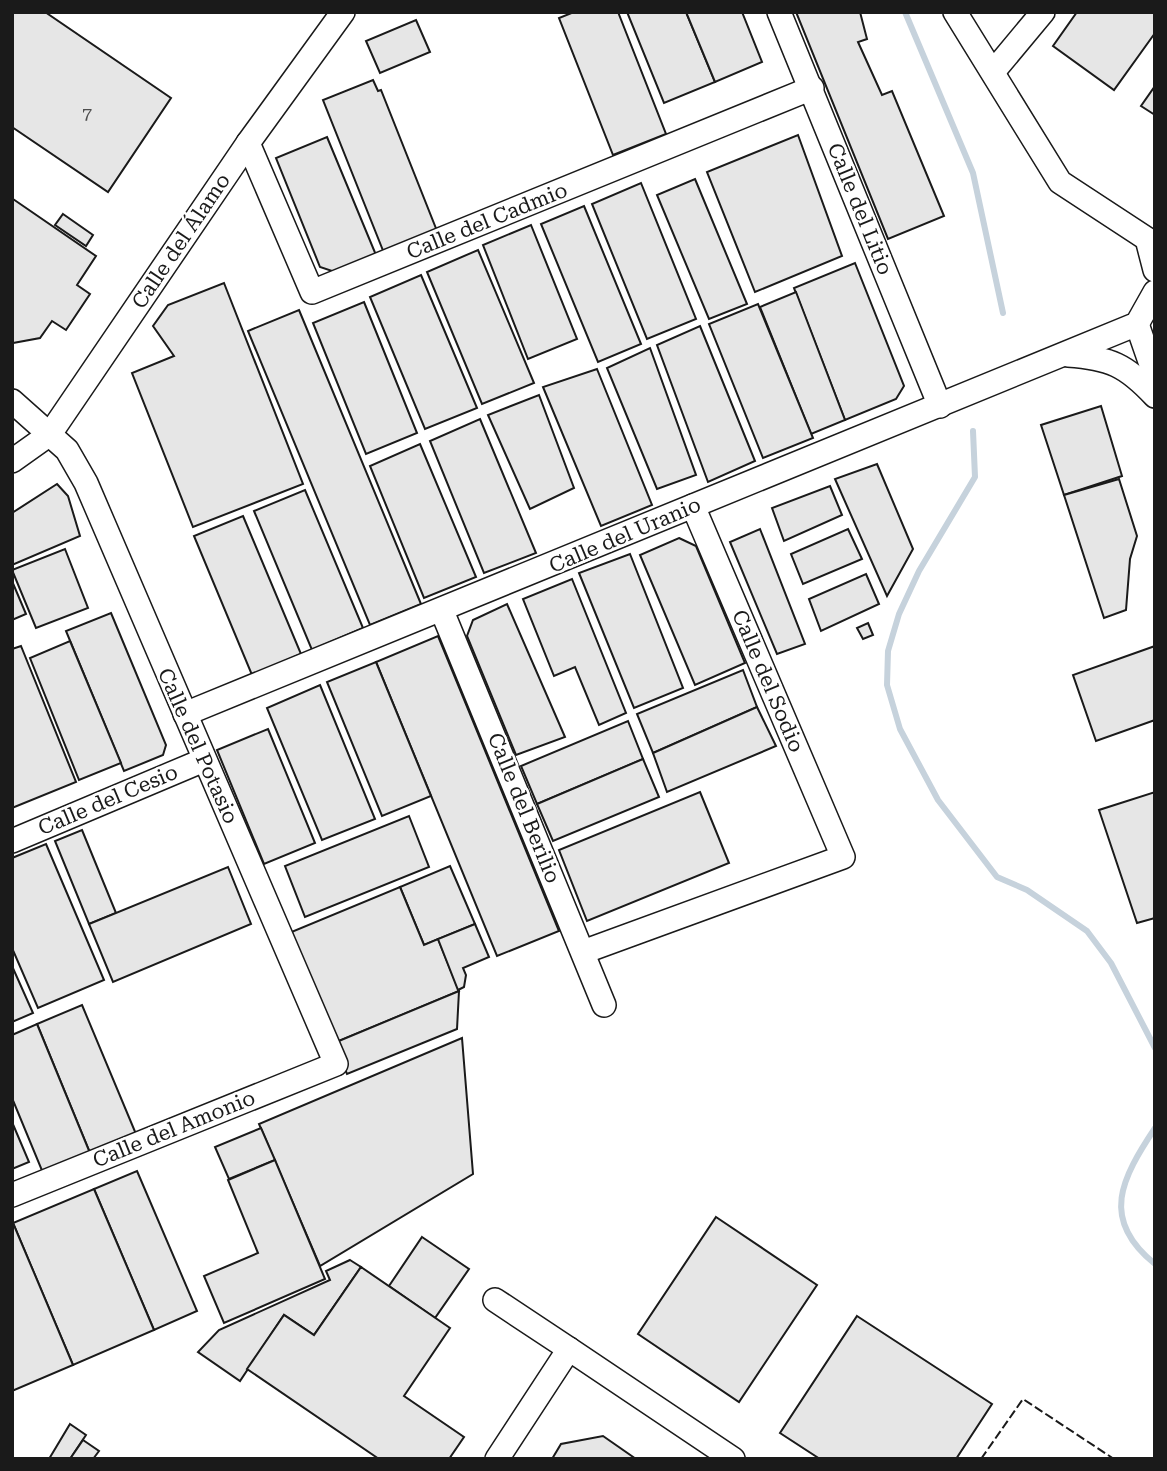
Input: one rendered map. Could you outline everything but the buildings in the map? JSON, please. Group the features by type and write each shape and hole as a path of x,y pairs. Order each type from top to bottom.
{"street":[{"name":"Calle del Álamo","path":"12,461 50,434 248,143 343,12"},
{"name":"Calle del Litio","path":"779,12 940,406"},
{"path":"955,12 1060,181 1147,239 1155,270"},
{"path":"993,72 1042,12"},
{"name":"Calle del Cadmio","path":"248,143 312,292 812,88"},
{"path":"1155,292 1137,324 1155,376"},
{"name":"Calle del Uranio","path":"185,714 442,611 1137,324"},
{"path":"1065,355 1098,357 1123,366 1155,396"},
{"name":"Calle del Potasio","path":"12,401 67,450 86,483 336,1064"},
{"name":"Calle del Sodio","path":"583,952 843,857 693,506"},
{"name":"Calle del Berilio","path":"442,611 604,1005"},
{"name":"Calle del Cesio","path":"12,841 204,760"},
{"name":"Calle del Amonio","path":"12,1195 336,1064"},
{"path":"495,1300 733,1459"},
{"path":"497,1459 569,1349"}],"waterway":[{"path":"905,12 973,173 1003,313"},
{"path":"973,431 975,477 919,571 899,614 888,651 887,685 900,729 938,800 997,877 1027,890 1087,931 1111,963 1155,1048"},
{"path":"1155,1128 1133,1164 1122,1198 1122,1214 1127,1231 1155,1264"}],"fence":[{"path":"981,1459 1023,1399 1114,1459"}]}
